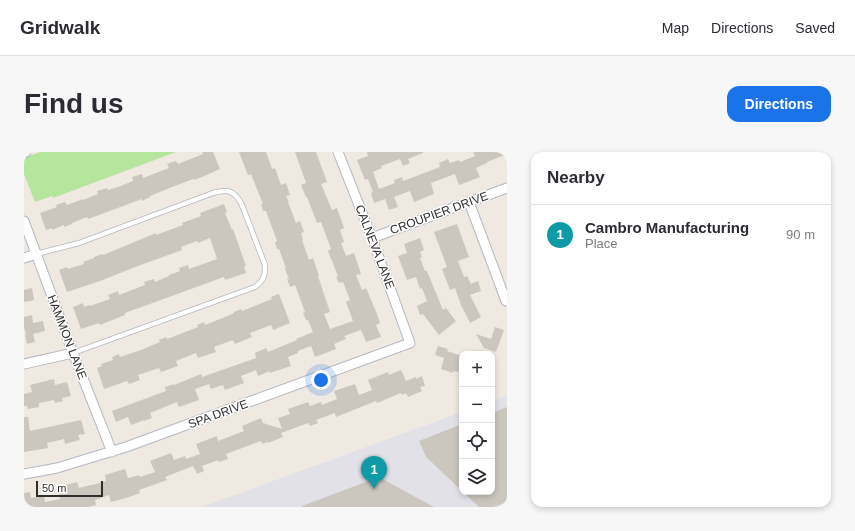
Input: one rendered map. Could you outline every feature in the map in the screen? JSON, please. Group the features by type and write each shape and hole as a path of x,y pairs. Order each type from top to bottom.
{"street":[{"name":"CALNEVA LANE","path":"338,152 372,238 410,343"},
{"name":"CROUPIER DRIVE","path":"372,238 507,188"},
{"path":"469,202 507,300"},
{"name":"HAMMON LANE","path":"24,221 73,353 112,452"},
{"path":"24,258 36,254"},
{"name":"SPA DRIVE","path":"24,474 57,468 112,452 410,343"},
{"path":"24,364 73,353"}],"lane":[{"path":"36,254 79,243 223,190 233,192 242,204 265,265 263,281 255,287 73,353"}],"shaded area":[{"path":"507,395 507,507 202,507 459,413 459,495 495,495 495,400"}],"green space":[{"path":"40,152 176,152 53,198 52,196 35,202 24,174 24,158"}],"building":[{"path":"202,152 213,152 220,169 167,189 142,201 142,199 88,219 87,217 64,227 64,225 52,230 52,228 46,230 40,213 57,207 56,205 65,202 67,205 83,200 98,194 97,191 118,187 133,181 132,177 142,174 143,178 169,168 167,164 176,161 178,164 203,154"},
{"path":"239,152 266,152 272,169 275,168 281,185 286,183 290,195 286,196 288,202 296,223 300,221 304,232 301,233 302,240 309,260 313,258 330,312 324,314 330,329 353,321 346,302 350,300 343,282 339,283 336,277 338,276 328,251 331,249 321,222 317,223 301,185 306,183 295,152 316,152 327,182 321,184 332,210 337,208 344,228 340,230 344,242 341,243 346,256 354,253 361,274 356,275 362,290 366,288 377,314 380,323 376,325 381,337 366,342 361,330 344,336 346,339 334,344 336,349 315,357 311,346 288,357 291,366 270,373 270,371 258,376 256,370 241,376 244,383 225,390 223,385 211,389 209,384 195,389 199,400 179,407 177,402 150,413 152,418 131,425 128,417 116,422 112,411 166,391 165,387 201,374 202,377 256,358 255,353 266,348 268,352 313,332 303,313 305,312 295,285 290,287 287,279 289,279 285,269 286,268 279,249 277,249 275,242 277,241 266,211 263,211 261,204 263,204 251,174 248,175"},
{"path":"367,152 423,152 408,159 410,163 403,166 400,159 381,166 382,168 373,172 379,189 395,183 394,180 402,177 403,181 440,167 439,163 448,159 450,163 459,160 460,162 475,156 473,152 507,152 507,154 476,168 480,177 459,185 455,174 431,183 434,194 414,202 410,191 394,197 398,207 389,210 385,199 374,203 371,193 373,192 368,179 365,180 357,160 368,156"},
{"path":"224,204 227,212 225,213 232,230 233,229 246,266 244,267 246,273 225,280 224,277 125,313 125,315 100,325 99,323 81,329 73,307 83,303 84,307 90,306 110,299 108,295 118,291 119,295 145,285 144,282 154,279 155,282 180,271 179,268 188,265 189,269 217,259 210,238 198,243 197,241 181,247 182,250 67,292 59,270 84,264 83,262 94,257 103,255 156,233 156,235 183,225 182,223 201,216 200,213"},
{"path":"457,224 469,257 458,261 464,277 467,276 471,284 478,281 481,291 470,295 481,317 470,323 455,288 450,290 442,269 447,267 434,232"},
{"path":"420,238 424,250 420,252 422,257 420,258 425,271 427,271 443,310 446,308 456,321 439,335 423,314 420,315 417,306 427,301 422,288 420,289 416,277 407,280 398,256 407,253 404,244"},
{"path":"32,288 34,300 24,302 24,290"},
{"path":"279,294 290,323 273,330 271,325 250,333 252,337 235,344 233,340 214,347 216,352 198,358 196,353 176,361 178,366 161,372 159,368 138,375 140,380 129,384 127,381 104,389 97,368 102,366 101,364 113,360 112,357 119,354 120,357 141,350 160,342 159,340 166,337 167,339 198,327 197,325 204,322 205,325 241,309 242,311 272,299 271,297"},
{"path":"32,315 33,323 43,321 45,331 33,334 35,342 27,344 24,317"},
{"path":"495,327 504,330 496,352 484,348 476,334 491,339"},
{"path":"438,346 459,355 458,372 453,371 453,373 441,369 444,358 435,355"},
{"path":"401,370 406,381 422,376 425,386 420,387 422,391 408,397 406,393 402,395 401,393 336,417 335,413 316,420 318,423 310,426 308,423 281,433 283,437 268,443 262,444 261,441 226,454 228,459 219,462 218,460 202,466 204,471 197,474 193,466 165,477 167,480 139,490 140,493 126,498 111,502 109,495 95,500 96,505 89,507 24,507 24,493 30,492 31,498 44,496 45,502 60,499 57,487 77,482 79,488 92,485 106,481 105,475 125,469 128,478 139,475 140,477 155,472 150,461 171,453 174,460 185,456 186,459 200,454 196,444 217,436 218,441 244,431 242,426 261,418 263,423 282,429 278,418 290,414 288,409 308,402 310,406 321,402 322,405 337,399 334,391 355,384 359,395 372,390 368,380 388,372 389,375"},
{"path":"54,379 55,385 67,382 71,396 62,398 63,401 55,403 54,400 39,403 39,407 28,409 27,406 24,406 24,394 32,392 30,385"},
{"path":"507,407 507,502 493,507 479,507 466,495 495,495 495,412"},
{"path":"24,417 28,417 30,431 81,420 85,434 78,435 80,440 65,444 64,439 47,443 48,448 24,452"},
{"path":"459,425 459,488 426,457 419,441"},
{"path":"379,477 434,507 302,507 302,506"}],"place":[{"name":"Cambro Manufacturing","path":"374,489"}]}
